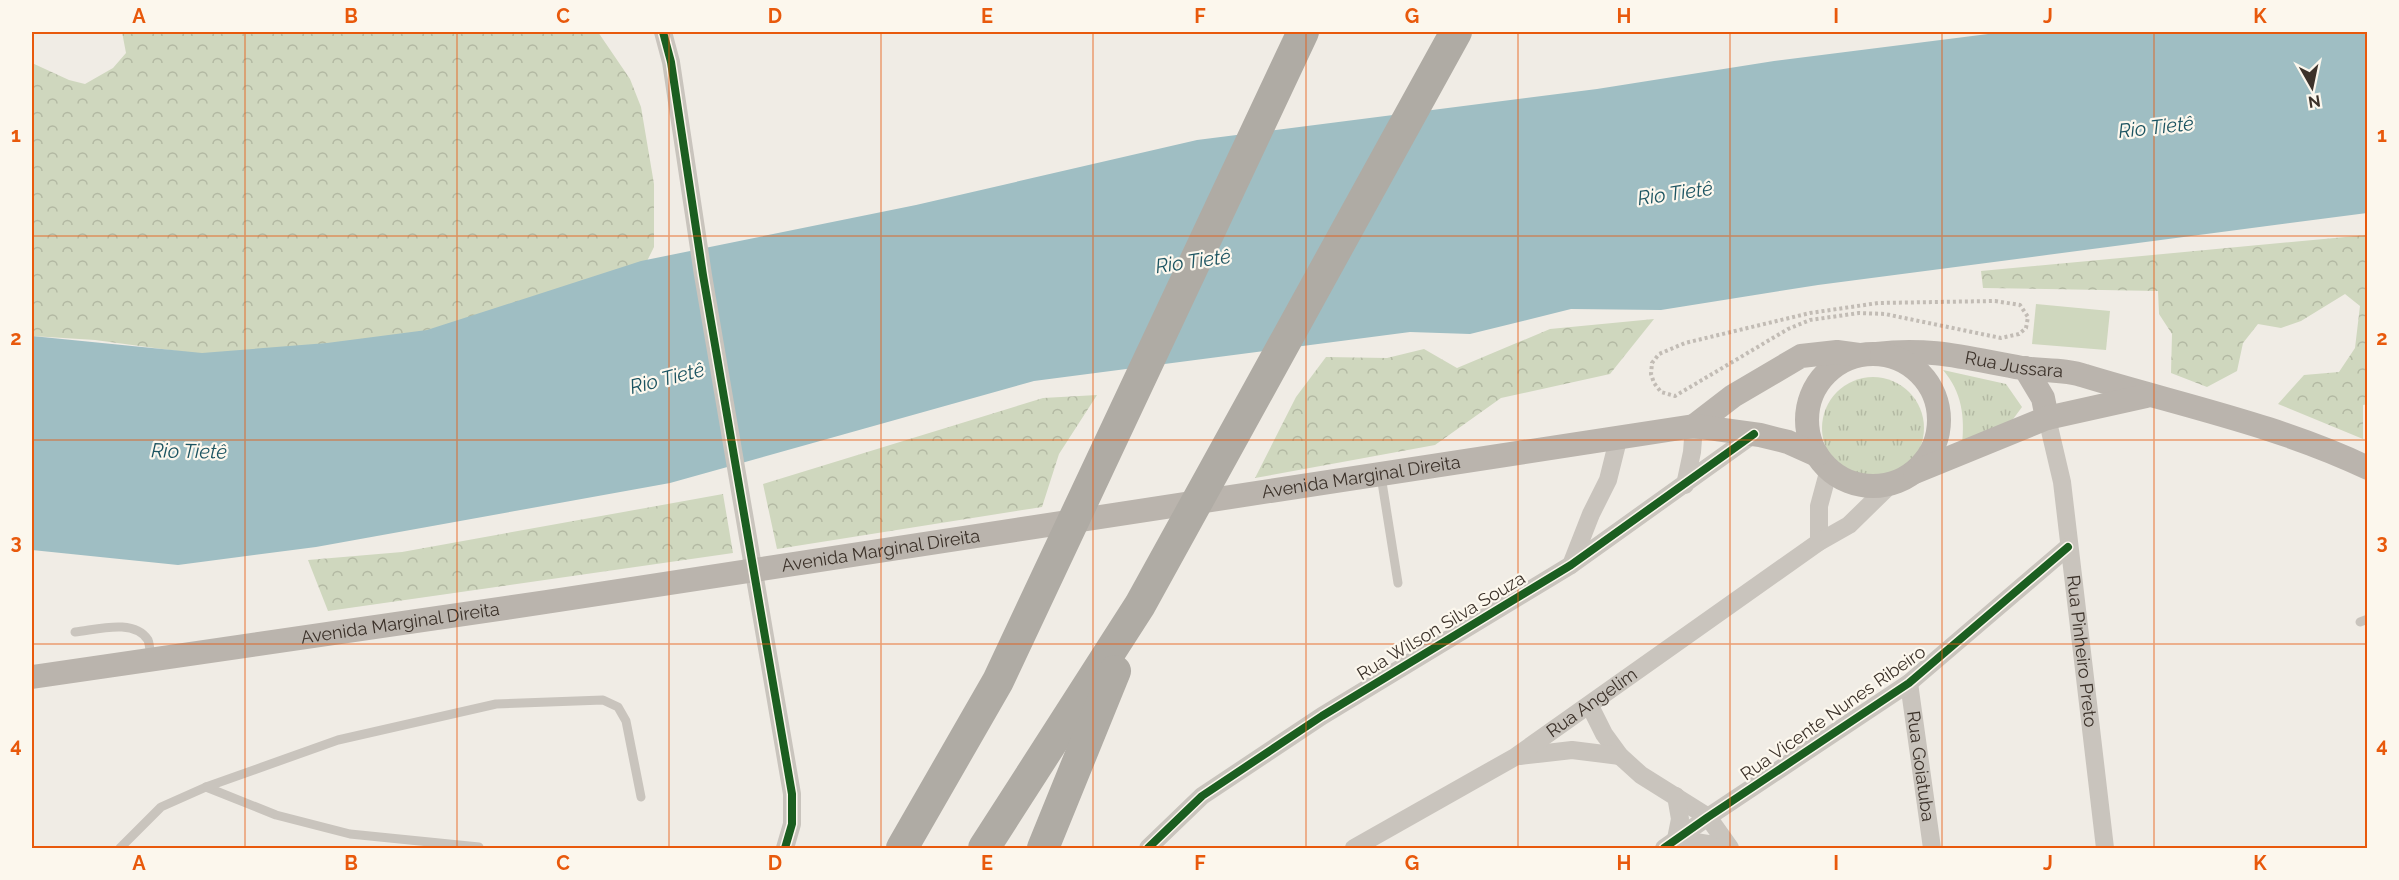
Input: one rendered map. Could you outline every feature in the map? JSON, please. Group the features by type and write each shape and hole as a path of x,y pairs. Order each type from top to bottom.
{"highway":[{"path":"927,849 991,693 1303,32"},
{"path":"984,849 1147,593 1456,32"},
{"path":"1043,849 1147,593"},
{"path":"902,849 991,693"}],"main road":[{"name":"Rua Jussara","path":"1869,354 1928,351 2025,368 2085,375 2286,433 2367,468"},
{"path":"1694,426 1732,396 1801,356 1837,352 1869,354 1899,359 1919,372 1932,390 1939,412 1938,435 1929,456 1902,478 1869,486 1848,481 1823,462 1808,435 1807,414 1812,393 1824,375 1841,362 1869,354"},
{"path":"2025,368 2043,398 2047,418"},
{"name":"Rua Jussara","path":"1902,478 2047,418 2148,395"},
{"name":"Avenida Marginal Direita","path":"32,677 546,602 1694,426 1788,441 1823,462"}],"street":[{"path":"663,32 671,62 703,275 792,794 792,824 785,849"},
{"name":"Rua Pinheiro Preto","path":"2047,418 2062,482 2105,849"},
{"path":"1685,485 1692,452 1694,426"},
{"name":"Rua Wilson Silva Souza","path":"1148,849 1202,796 1271,748 1426,651 1571,565 1754,434"},
{"path":"1571,565 1591,514 1608,480 1619,436"},
{"path":"1819,542 1823,462"},
{"name":"Rua Angelim","path":"1354,849 1515,757 1819,542 1849,525 1902,478"},
{"name":"Rua Vicente Nunes Ribeiro","path":"1670,844 1909,683 2068,547"},
{"name":"Rua Goiatuba","path":"1909,683 1932,849"},
{"path":"1590,706 1604,734 1620,756 1641,775 1707,817 1730,849"},
{"path":"1515,757 1572,750 1620,756"},
{"path":"1676,796 1680,819 1670,844 1708,844 1717,849"}],"lane":[{"path":"1380,474 1398,583"},
{"path":"75,632 124,627 136,630 148,641 151,659"},
{"path":"120,849 161,807 206,787 338,740 496,704 603,699 618,706 626,721 641,797"},
{"path":"206,787 276,814 350,834 479,846"}],"green space":[{"path":"122,32 598,32 630,79 641,107 654,184 654,247 646,263 514,322 229,358 95,340 32,336 32,63 69,80 85,84 113,68 126,53"},
{"path":"2367,235 2368,404 2363,405 2363,439 2278,404 2304,375 2339,372 2355,348 2360,306 2345,294 2301,321 2281,328 2258,324 2243,343 2237,371 2207,387 2171,373 2172,334 2159,314 2158,291 1983,288 1981,271"},
{"path":"2036,304 2110,311 2106,350 2032,344"},
{"path":"1654,319 1610,374 1501,398 1435,445 1255,478 1296,397 1326,357 1387,358 1424,349 1457,368 1550,329"},
{"path":"1943,370 2006,384 2022,407 2008,426 1962,445 1961,405 1954,387"},
{"path":"1873,377 1892,381 1909,392 1920,409 1924,428 1920,447 1909,464 1892,475 1873,479 1854,475 1837,464 1826,447 1822,428 1826,409 1837,392 1854,381"},
{"path":"1097,395 1059,454 1042,507 777,549 763,484 1043,398"},
{"path":"723,494 733,553 328,611 308,560 402,552"}],"water":[{"name":"Rio Tietê","path":"2004,32 2367,32 2367,213 1818,285 1661,310 1571,309 1470,334 1410,332 1034,381 670,483 316,547 178,565 32,550 32,336 202,353 327,343 427,330 641,261 916,205 1197,140 1597,89 1774,61"}],"cycle path":[{"path":"663,32 671,62 703,275 792,794 792,824 785,848"},
{"path":"1148,848 1202,796 1322,716 1571,565 1754,434"},
{"path":"1664,848 1909,683 2068,547"}]}
